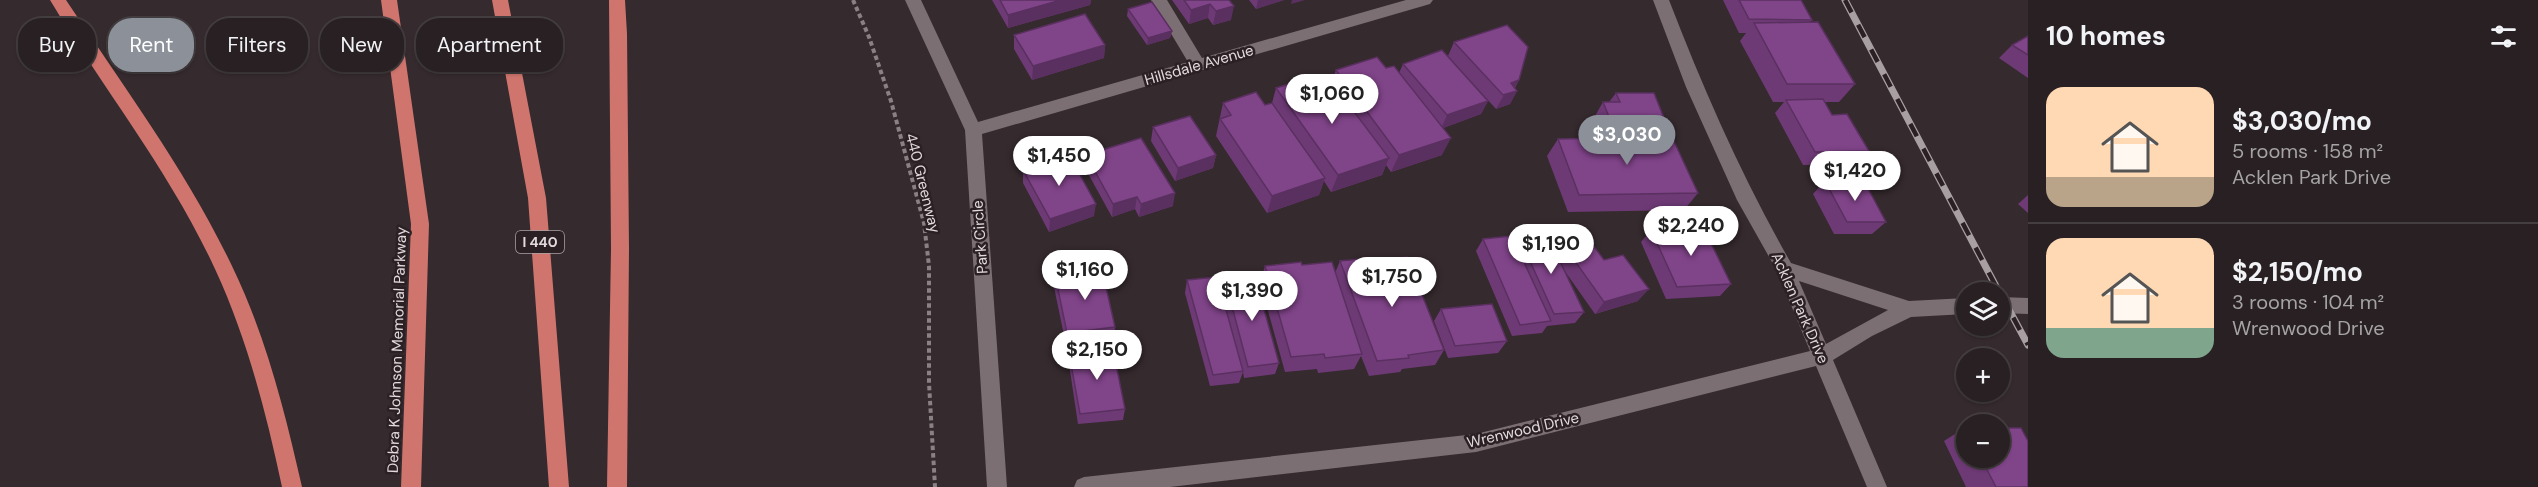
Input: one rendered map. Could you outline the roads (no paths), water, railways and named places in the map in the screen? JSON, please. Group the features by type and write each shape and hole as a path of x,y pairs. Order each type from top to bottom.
{"highway":[{"path":"58,0 156,150 210,239 249,328 262,367 292,487"},
{"name":"Debra K Johnson Memorial Parkway","path":"389,0 420,224 411,487"},
{"name":"I 440","path":"500,0 537,198 558,487"},
{"path":"617,0 620,249 617,487"}],"street":[{"name":"Park Circle","path":"913,0 973,130 997,487"},
{"path":"1159,0 1198,65"},
{"name":"Acklen Park Drive","path":"1661,0 1694,87 1746,200 1785,269 1877,487"},
{"name":"Hillsdale Avenue","path":"973,130 1415,1"},
{"path":"1785,269 1909,309 1956,307"},
{"path":"2010,305 2028,306"},
{"name":"Wrenwood Drive","path":"1083,487 1476,443 1822,357 1865,330 1909,309"}],"railway":[{"path":"1845,0 1994,282"},
{"path":"2010,312 2028,345"}]}
